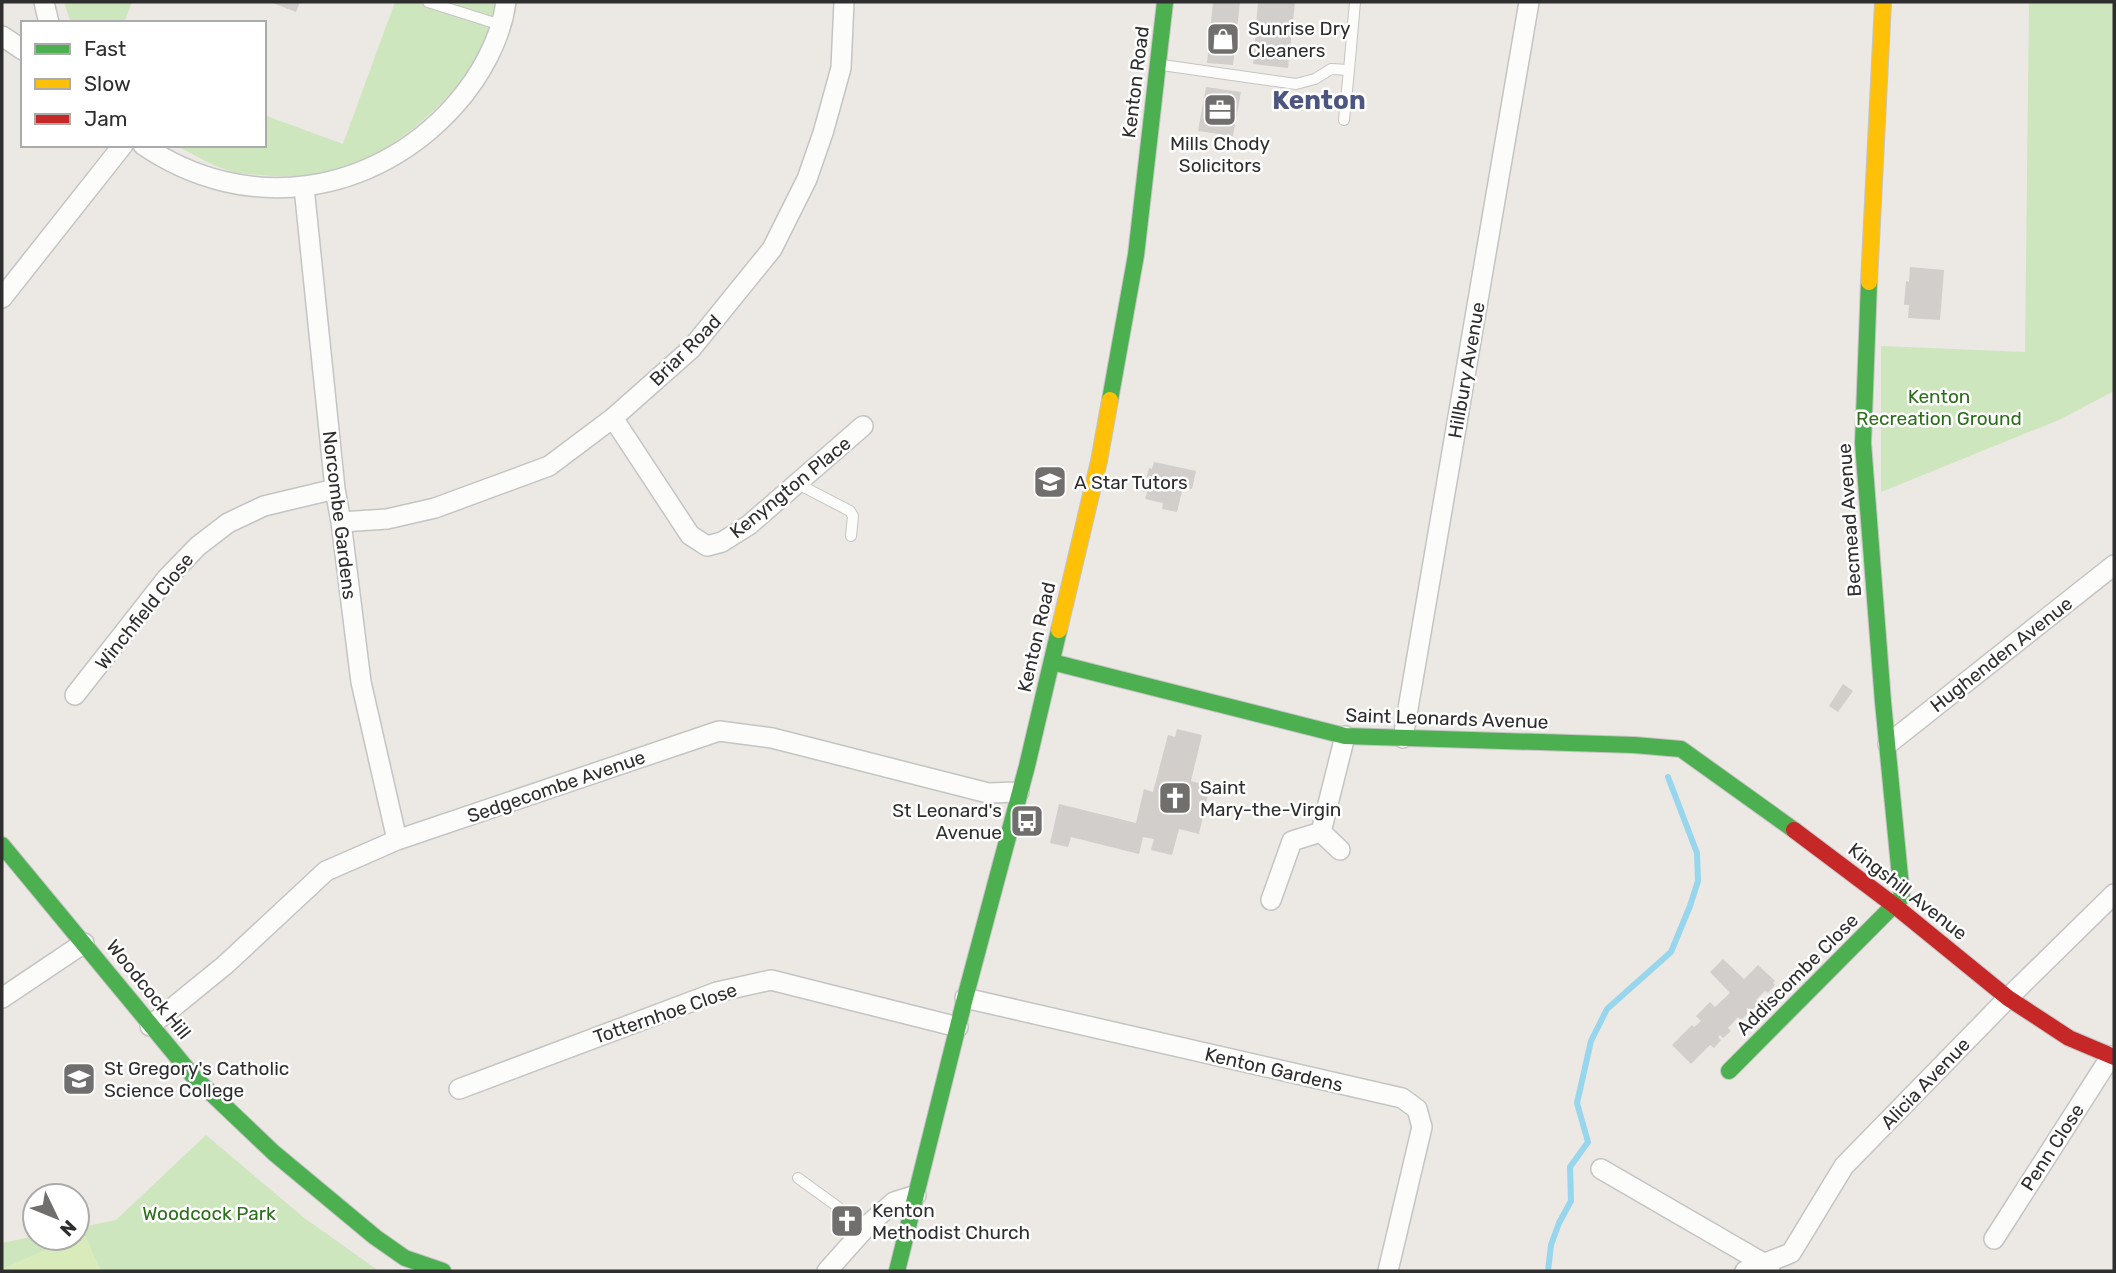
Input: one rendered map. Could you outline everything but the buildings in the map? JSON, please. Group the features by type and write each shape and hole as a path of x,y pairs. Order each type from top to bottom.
{"street":[{"path":"44,2 48,21"},
{"path":"146,147 188,171 267,188 304,187 355,176 393,157 425,135 464,96 480,72 501,25 506,2"},
{"name":"Briar Road","path":"341,523 387,519 435,508 549,466 614,418 691,349 772,249 807,178 841,68 845,2"},
{"name":"Kenton Road","path":"897,1271 1052,662 1098,461 1136,255 1165,2"},
{"name":"Hillbury Avenue","path":"1403,738 1529,2"},
{"name":"Becmead Avenue","path":"1883,2 1872,195 1863,443 1902,897 1895,906"},
{"path":"2,36 21,49"},
{"path":"2,298 121,147"},
{"name":"Norcombe Gardens","path":"304,187 335,489 361,682 397,840"},
{"name":"Kenyngton Place","path":"614,418 690,535 706,546 722,542 749,525 863,426"},
{"name":"Winchfield Close","path":"75,695 166,579 198,546 228,523 264,506 335,489"},
{"name":"Hughenden Avenue","path":"1888,744 2114,565"},
{"name":"Saint Leonards Avenue","path":"1052,662 1345,736 1634,745 1681,749"},
{"name":"Sedgecombe Avenue","path":"150,1026 225,965 326,871 397,840 719,731 772,738 988,793 1019,792"},
{"path":"1321,832 1345,736"},
{"name":"Kingshill Avenue","path":"1681,749 1895,906 2008,998 2068,1038 2113,1056"},
{"path":"1321,832 1340,850"},
{"path":"1270,900 1292,842 1321,832"},
{"name":"Woodcock Hill","path":"2,845 193,1076 353,1220 405,1258 443,1271"},
{"name":"Alicia Avenue","path":"1745,1271 1770,1268 1791,1253 1844,1166 2114,894"},
{"name":"Addiscombe Close","path":"1729,1071 1895,906"},
{"path":"2,998 84,943"},
{"name":"Totternhoe Close","path":"459,1089 717,992 771,980 958,1027"},
{"name":"Kenton Gardens","path":"965,998 1402,1098 1417,1109 1422,1127 1388,1271"},
{"name":"Penn Close","path":"1994,1239 2113,1056"},
{"path":"1601,1169 1770,1268"},
{"path":"827,1271 894,1202 916,1195"}],"lane":[{"path":"428,2 501,25"},
{"path":"1343,120 1355,2"},
{"path":"1158,64 1296,84 1315,79 1331,69 1349,70"},
{"path":"798,484 850,511 853,516 851,536"},
{"path":"798,1178 838,1207 852,1229 860,1235"}],"green space":[{"path":"64,2 132,2 125,21 70,21"},
{"path":"395,2 495,2 477,59 454,90 414,128 375,154 354,164 310,175 247,174 212,164 180,147 266,147 266,116 343,144"},
{"name":"Kenton Recreation Ground","path":"2029,2 2114,2 2114,391 2059,420 1881,492 1881,346 2025,352"},
{"name":"Woodcock Park","path":"206,1135 303,1217 379,1271 2,1271 2,1243 21,1239 21,1252 91,1252 91,1225 116,1220"},
{"path":"91,1249 101,1271 2,1271 40,1252 91,1252"}],"waterway":[{"path":"1548,1271 1551,1245 1571,1201 1570,1167 1588,1142 1577,1103 1591,1041 1607,1009 1671,952 1698,881 1697,853 1668,777"}],"traffic: fast":[{"path":"1110,400 1136,255 1165,2"},
{"path":"1729,1071 1902,897 1883,702 1863,443 1869,282"},
{"path":"897,1271 965,998 1027,766 1059,630"},
{"path":"1052,662 1345,736 1634,745 1681,749 1794,830"},
{"path":"2,845 193,1076 274,1153 375,1237 405,1258 443,1271"}],"traffic: slow":[{"path":"1869,282 1883,2"},
{"path":"1059,630 1099,461 1110,400"}],"traffic: jam":[{"path":"1794,830 1895,906 2008,998 2069,1038 2114,1057"}],"place":[{"name":"Sunrise Dry Cleaners","path":"1223,39"},
{"name":"Mills Chody Solicitors","path":"1220,110"},
{"name":"A Star Tutors","path":"1050,482"},
{"name":"Saint Mary-the-Virgin","path":"1175,798"},
{"name":"St Leonard's Avenue","path":"1027,821"},
{"name":"St Gregory's Catholic Science College","path":"79,1079"},
{"name":"Kenton Methodist Church","path":"847,1221"}],"district":[{"name":"Kenton","path":"1319,100"}]}
